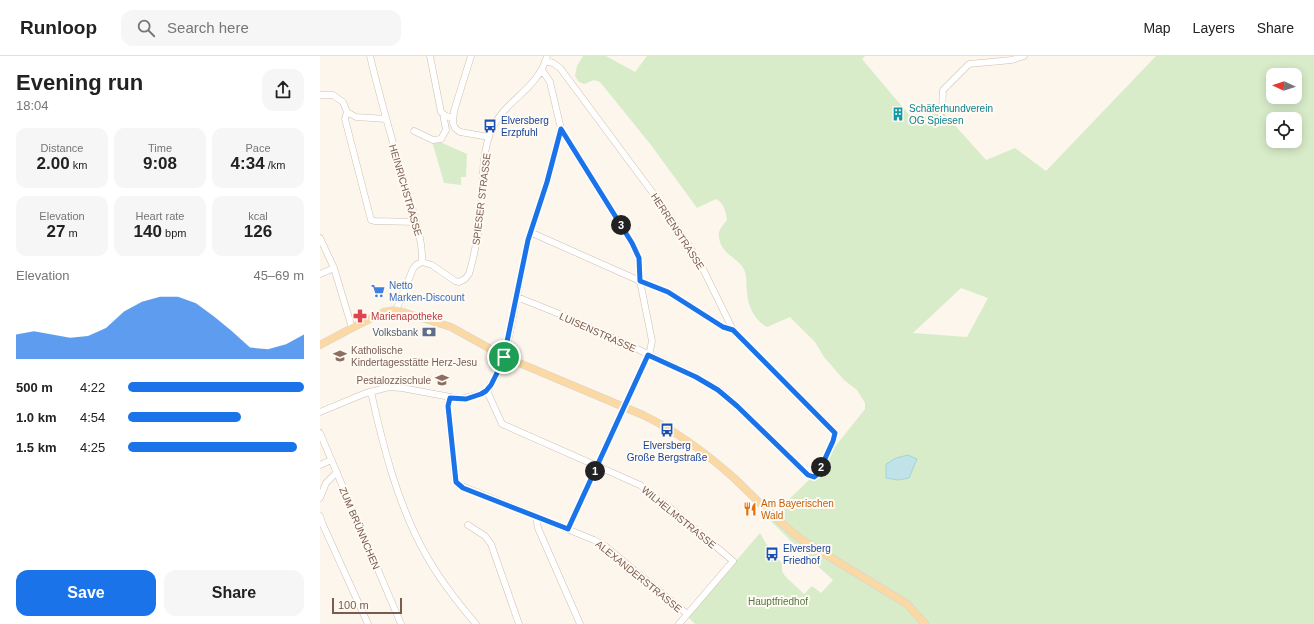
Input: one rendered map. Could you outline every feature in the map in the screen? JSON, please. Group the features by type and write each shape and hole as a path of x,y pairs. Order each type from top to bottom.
{"main road":[{"path":"320,345 384,312 396,310 451,327 504,357 625,407 657,422 686,440 732,477 783,525 802,540 907,604 925,624"}],"street":[{"name":"HEINRICHSTRASSE","path":"370,56 386,119 416,222 422,246 422,262"},
{"path":"414,131 433,140 441,139 446,130 430,56"},
{"path":"471,56 453,118 453,123 457,130 489,137"},
{"path":"942,111 943,90 969,64 1012,60 1024,56"},
{"name":"SPIESER STRASSE","path":"422,262 432,265 455,281 459,282 465,279 469,274 478,230 484,163 489,137 494,125 502,114 534,81 542,70 546,59"},
{"name":"HERRENSTRASSE","path":"546,59 560,68 667,212 700,263 733,330 835,433 833,441 818,474 814,477 808,475"},
{"path":"542,70 550,82 561,129 632,243 639,258 640,281 652,341 648,355 625,407 568,529"},
{"path":"320,95 333,95 343,102 347,112 345,119 371,220 416,222"},
{"path":"347,112 356,116 386,119"},
{"path":"443,114 453,118"},
{"path":"320,412 381,388 396,387 450,398 466,399 486,391 491,385 504,357 528,240 532,233 561,129"},
{"path":"532,233 668,292 723,327 733,330"},
{"path":"320,238 334,268 352,328"},
{"path":"396,310 413,269 416,265 422,262"},
{"path":"320,274 334,268"},
{"name":"LUISENSTRASSE","path":"517,297 562,315 696,377 718,390 737,406 808,475"},
{"name":"WILHELMSTRASSE","path":"486,391 502,424 598,465 640,485 653,494 733,561 687,614"},
{"path":"371,392 387,457 417,538 433,566 476,624"},
{"name":"ALEXANDERSTRASSE","path":"450,398 448,406 456,482 463,488 568,529 605,546 687,614"},
{"name":"ZUM BRÜNNCHEN","path":"320,433 401,624"},
{"path":"320,465 332,460"},
{"path":"320,498 326,483 336,472"},
{"path":"320,516 368,624"},
{"path":"536,517 538,528 580,624"},
{"path":"468,525 485,536 492,544 519,624"},
{"path":"679,624 687,614"}],"green space":[{"name":"Hauptfriedhof","path":"583,56 606,56 635,72 647,56 865,56 862,59 916,123 934,111 942,111 986,160 1015,148 1046,171 1156,56 1314,56 1314,624 695,624 688,617 760,533 772,554 782,563 782,571 785,576 804,594 812,586 821,593 833,580 770,520 807,482 865,409 865,403 857,390 844,380 824,357 815,342 790,317 767,327 755,317 748,302 745,272 740,264 725,251 720,242 720,230 727,220 723,205 716,199 697,208 651,145 600,82 594,80 584,84 579,82 575,76 577,66","holes":["961,288 988,298 967,337 913,333"]},
{"path":"432,141 440,142 467,154 466,177 461,177 461,185 444,183"}],"water":[{"path":"908,455 917,459 909,478 898,480 886,478 886,464 896,458"}],"place":[{"name":"Schäferhundverein OG Spiesen","path":"898,114"},
{"name":"Elversberg Erzpfuhl","path":"490,126"},
{"name":"Netto Marken-Discount","path":"378,291"},
{"name":"Marienapotheke","path":"360,316"},
{"name":"Volksbank","path":"429,332"},
{"name":"Katholische Kindertagesstätte Herz-Jesu","path":"340,356"},
{"name":"Pestalozzischule","path":"442,380"},
{"name":"Elversberg Große Bergstraße","path":"667,430"},
{"name":"Am Bayerischen Wald","path":"750,509"},
{"name":"Elversberg Friedhof","path":"772,554"}],"route":[{"path":"561,129 632,243 639,258 640,281 668,292 723,327 733,330 835,433 833,441 818,474 814,477 808,475 737,406 718,390 670,364 648,355 568,529 463,488 456,482 448,406 450,398 466,399 475,397 489,389 504,357 528,240 532,233 561,129"}]}
